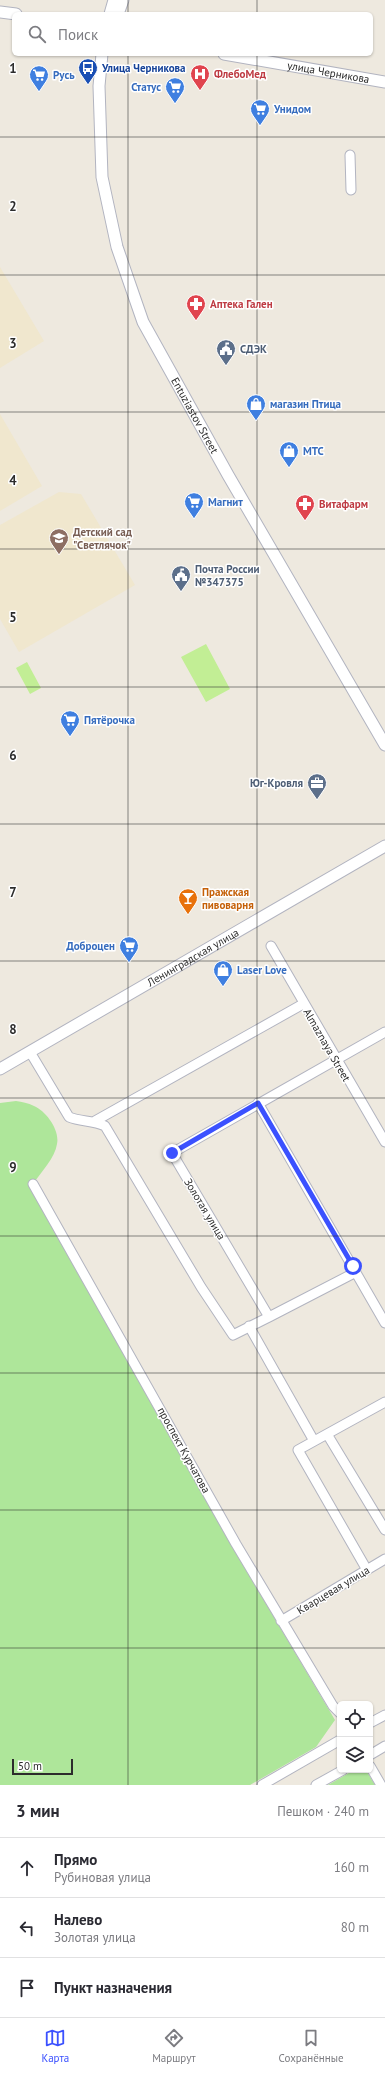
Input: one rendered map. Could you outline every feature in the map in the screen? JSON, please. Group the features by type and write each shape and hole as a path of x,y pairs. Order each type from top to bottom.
{"street":[{"path":"111,12 114,0"},
{"path":"119,12 123,0"},
{"path":"0,12 12,14"},
{"path":"0,16 12,18"},
{"name":"Entuziastov Street","path":"102,56 99,86 102,177 117,247 143,322 240,494 385,745"},
{"path":"109,56 105,86 108,176 121,245 145,316 385,732"},
{"name":"улица Черникова","path":"236,56 385,82"},
{"name":"улица Черникова","path":"260,56 385,78"},
{"path":"350,155 351,190"},
{"path":"0,1068 385,844"},
{"name":"Ленинградская улица","path":"0,1068 30,1052 385,844"},
{"name":"Almaznaya Street","path":"271,946 303,1004 385,1142"},
{"path":"30,1052 69,1117 86,1122 95,1121 303,1004"},
{"path":"385,1032 258,1103 385,1323"},
{"name":"Золотая улица","path":"258,1103 172,1153 269,1317"},
{"path":"95,1121 105,1126 201,1287 234,1335 356,1272"},
{"name":"проспект Курчатова","path":"33,1184 281,1621 333,1706 337,1710"},
{"path":"249,1326 314,1441"},
{"path":"367,1570 298,1450 385,1402"},
{"path":"327,1434 385,1530"},
{"name":"Кварцевая улица","path":"281,1621 385,1559"},
{"path":"373,1716 385,1714"},
{"path":"373,1721 385,1714"},
{"path":"262,1785 337,1742"},
{"path":"373,1753 385,1746"},
{"path":"373,1771 381,1785"},
{"path":"316,1785 338,1773"}],"shaded area":[{"path":"0,267 44,341 0,368"},
{"path":"0,414 42,486 0,511"},
{"name":"Детский сад \"Светлячок\"","path":"59,492 81,494 135,585 19,652 0,619 0,525"}],"green space":[{"path":"206,644 230,689 206,702 181,657"},
{"path":"27,662 41,688 30,694 16,668"},
{"path":"16,1101 30,1104 39,1108 51,1122 56,1133 57,1144 54,1154 33,1184 237,1555 335,1720 316,1747 250,1785 0,1785 0,1103"},
{"path":"349,1773 368,1773 375,1785 328,1785"}],"place":[{"name":"Улица Черникова","path":"88,85"},
{"name":"ФлебоМед","path":"200,91"},
{"name":"Русь","path":"39,92"},
{"name":"Статус","path":"175,104"},
{"name":"Унидом","path":"260,126"},
{"name":"Аптека Гален","path":"196,321"},
{"name":"СДЭК","path":"226,366"},
{"name":"магазин Птица","path":"256,421"},
{"name":"МТС","path":"289,468"},
{"name":"Магнит","path":"194,519"},
{"name":"Витафарм","path":"305,521"},
{"name":"Детский сад \"Светлячок\"","path":"59,555"},
{"name":"Почта России №347375","path":"181,592"},
{"name":"Пятёрочка","path":"70,737"},
{"name":"Юг-Кровля","path":"317,800"},
{"name":"Пражская пивоварня","path":"188,915"},
{"name":"Доброцен","path":"129,963"},
{"name":"Laser Love","path":"223,987"}],"route":[{"path":"172,1153 258,1103 353,1266"}]}
